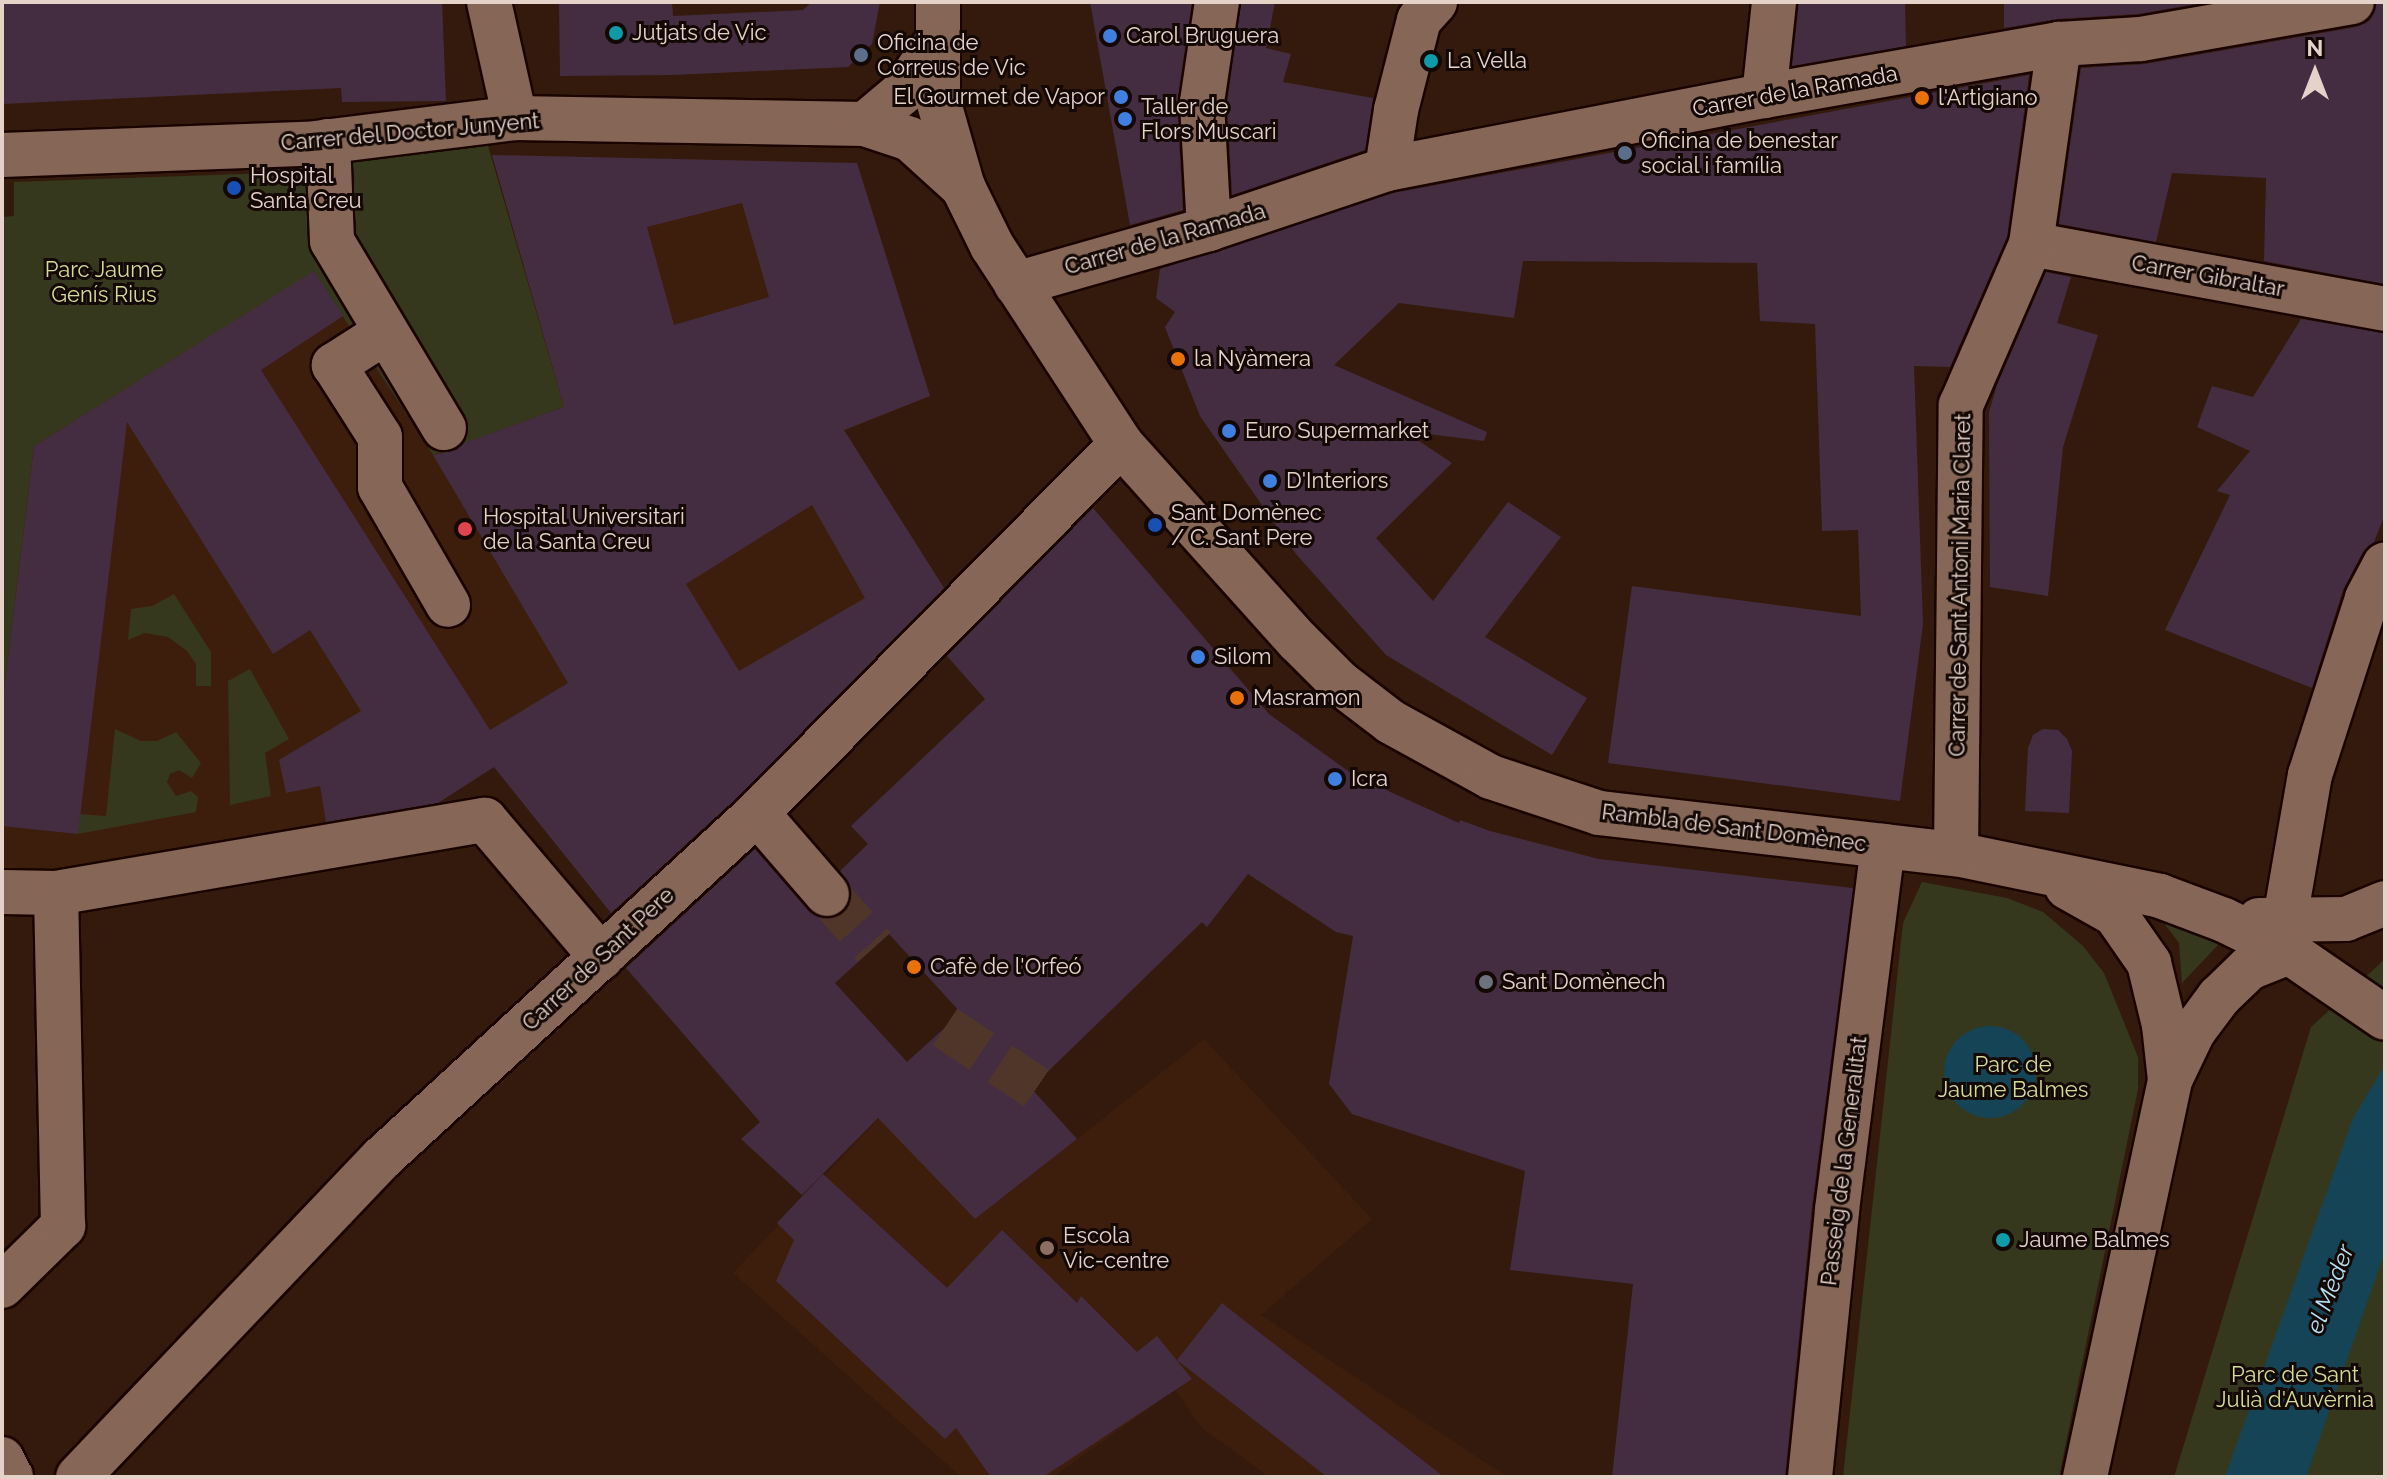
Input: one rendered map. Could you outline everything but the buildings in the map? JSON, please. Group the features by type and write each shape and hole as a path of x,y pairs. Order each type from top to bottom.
{"street":[{"path":"489,2 515,118"},
{"path":"1209,229 1202,102 1217,2"},
{"path":"1387,169 1396,110 1419,20 1435,2"},
{"path":"1764,96 1774,2"},
{"name":"Carrer de la Ramada","path":"1016,284 1209,229 1387,169 1764,96 2059,44 2139,20 2352,2"},
{"path":"865,124 902,93 937,22"},
{"path":"937,22 938,100 963,187"},
{"name":"Carrer de Sant Antoni Maria Claret","path":"1956,854 1961,405 2031,244 2059,44"},
{"name":"Carrer del Doctor Junyent","path":"2,155 328,141 515,118 865,124 910,139 963,187"},
{"path":"328,141 332,241 444,428"},
{"name":"Rambla de Sant Domènec","path":"963,187 992,246 1121,444 1224,561 1340,683 1391,722 1491,777 1599,813 1956,854 2031,868 2160,896 2298,948"},
{"name":"Carrer Gibraltar","path":"2031,244 2385,309"},
{"path":"386,332 334,365 380,437 380,487 448,605"},
{"name":"Carrer de Sant Pere","path":"78,1477 382,1158 757,813 1121,444"},
{"path":"2298,948 2310,775 2367,598 2385,564"},
{"path":"757,813 827,894"},
{"path":"2,892 56,893 485,820 601,957"},
{"name":"Passeig de la Generalitat","path":"1810,1477 1837,1210 1883,846"},
{"path":"2031,868 2115,914 2149,963 2164,1025 2170,1080"},
{"path":"2,1286 63,1226 56,893"},
{"path":"2085,1477 2170,1080 2193,1032 2219,997 2249,968 2298,948 2346,919 2385,903"},
{"path":"2298,948 2385,1018"},
{"path":"2,1459 11,1477"}],"shaded area":[{"name":"Hospital Universitari de la Santa Creu","path":"492,155 857,163 930,396 844,431 954,603 618,922 494,767 436,804 47,878 2,878 2,707 34,446 314,271 433,455 564,406"},
{"name":"Escola Vic-centre","path":"1204,1039 1372,1219 1261,1315 1508,1477 1269,1477 1202,1428 1175,1390 1053,1477 961,1477 733,1273 879,1118 975,1219"}],"green space":[{"name":"Parc Jaume Genís Rius","path":"467,139 486,139 564,407 433,455 314,272 34,446 2,707 2,217 14,216 14,182 272,173"},
{"path":"174,594 211,652 211,686 196,686 196,664 187,651 168,637 145,633 128,640 131,609 152,606"},
{"path":"250,669 289,739 265,753 271,796 230,805 228,681"},
{"path":"115,729 141,741 157,741 176,732 201,763 192,778 179,770 170,774 167,782 176,796 191,791 198,797 196,812 78,834 80,814 106,816"},
{"name":"Parc de Jaume Balmes","path":"1922,882 2007,898 2043,912 2083,946 2104,973 2138,1057 2138,1089 2059,1477 1843,1477 1903,923"},
{"path":"2152,907 2232,939 2218,945 2182,983 2179,943"},
{"name":"Parc de Sant Julià d'Auvèrnia","path":"2385,959 2385,1477 2174,1477 2311,1027"}],"water":[{"path":"1990,1026 2008,1029 2023,1039 2033,1054 2036,1072 2033,1090 2023,1105 2008,1115 1990,1118 1972,1115 1957,1105 1947,1090 1944,1072 1947,1054 1957,1039 1972,1029"},
{"name":"el Mèder","path":"2385,1065 2385,1251 2306,1477 2225,1477 2353,1118"}],"tunnel":[{"path":"827,894 874,947"},
{"path":"945,1027 1042,1092"}],"place":[{"name":"Jutjats de Vic","path":"616,33"},
{"name":"Carol Bruguera","path":"1110,36"},
{"name":"Oficina de Correus de Vic","path":"861,55"},
{"name":"La Vella","path":"1431,61"},
{"name":"El Gourmet de Vapor","path":"1121,97"},
{"name":"l'Artigiano","path":"1922,98"},
{"name":"Taller de Flors Muscari","path":"1125,119"},
{"name":"Oficina de benestar social i família","path":"1625,153"},
{"name":"Hospital Santa Creu","path":"234,188"},
{"name":"la Nyàmera","path":"1178,359"},
{"name":"Euro Supermarket","path":"1229,431"},
{"name":"D'Interiors","path":"1270,481"},
{"name":"Sant Domènec / C. Sant Pere","path":"1155,525"},
{"name":"Hospital Universitari de la Santa Creu","path":"465,529"},
{"name":"Silom","path":"1198,657"},
{"name":"Masramon","path":"1237,698"},
{"name":"Icra","path":"1335,779"},
{"name":"Cafè de l'Orfeó","path":"914,967"},
{"name":"Sant Domènech","path":"1486,982"},
{"name":"Jaume Balmes","path":"2003,1240"},
{"name":"Escola Vic-centre","path":"1047,1248"}]}
